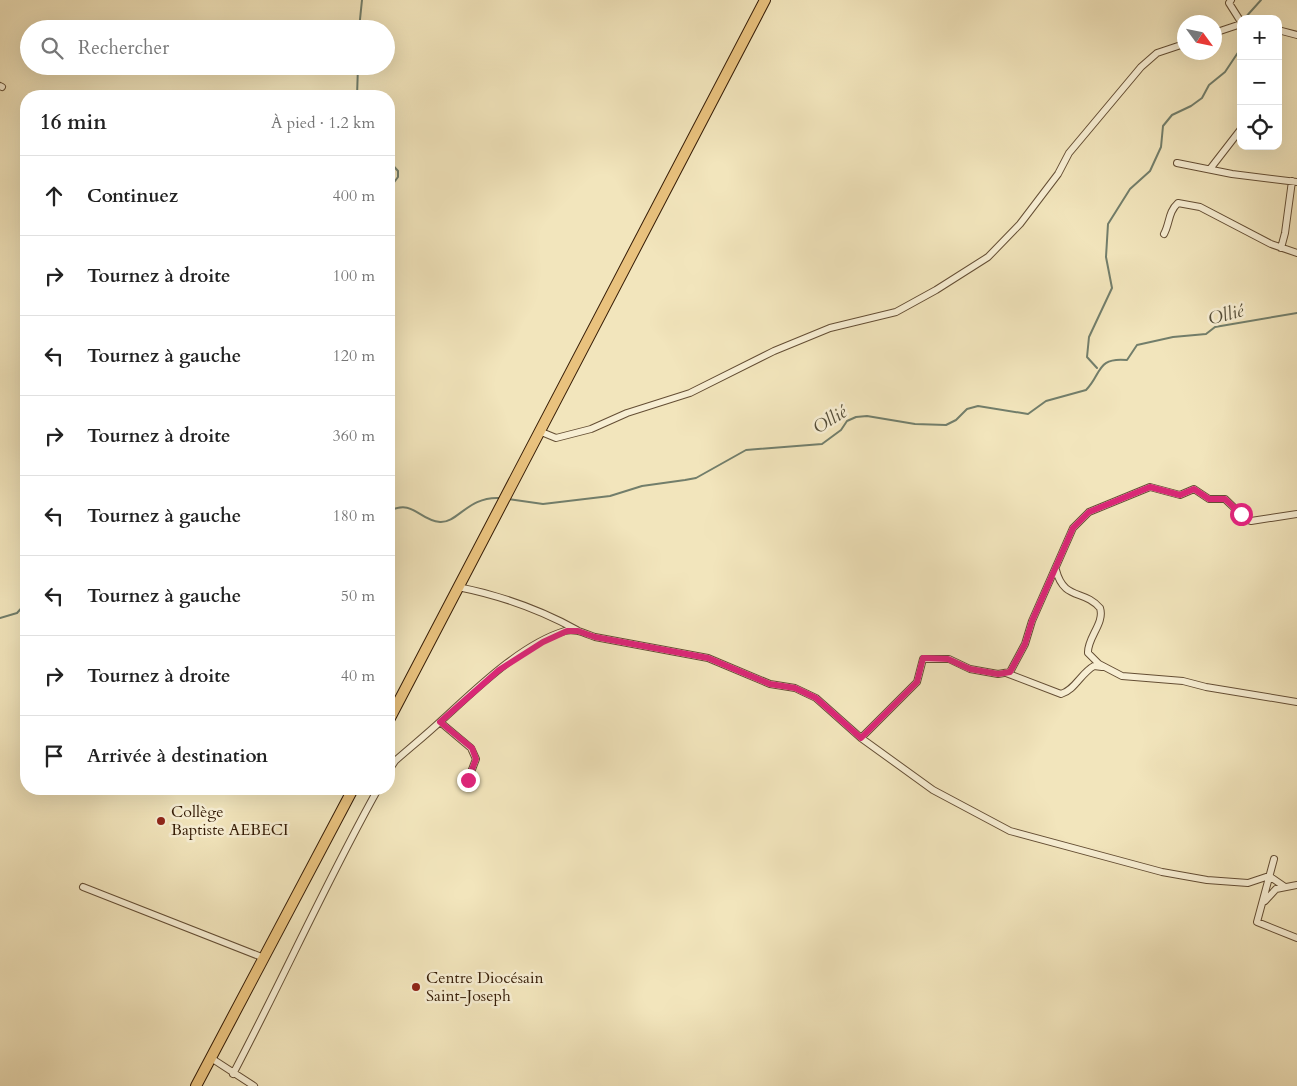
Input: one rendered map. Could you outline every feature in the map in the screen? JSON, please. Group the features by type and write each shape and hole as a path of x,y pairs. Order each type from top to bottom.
{"main road":[{"path":"395,708 765,0"},
{"path":"196,1086 350,795"}],"street":[{"path":"1231,0 1229,3 1237,16"},
{"path":"1222,30 1237,24"},
{"path":"1282,31 1297,35"},
{"path":"539,431 556,438 591,429 627,413 690,393 774,351 830,328 896,312 936,290 988,258 1020,224 1058,174 1070,153 1141,67 1157,53 1177,46"},
{"path":"1210,169 1237,134"},
{"path":"1177,163 1232,174 1295,181 1285,233 1280,248"},
{"path":"1164,234 1168,225 1168,216 1178,203 1200,207 1280,248 1297,253"},
{"path":"1006,674 1015,666 1032,621 1073,528 1089,512 1150,487 1180,495 1194,489 1209,499 1225,499 1246,519 1251,521 1297,514"},
{"path":"1056,570 1058,579 1069,592 1091,601 1100,608 1100,619 1088,648 1088,654 1092,659 1108,669 1122,676 1168,678 1297,702"},
{"path":"458,587 482,592 561,621 578,631 595,637 708,658 770,684 795,688 816,698 861,738 933,790 1010,831 1162,872 1207,880 1248,883 1270,876"},
{"path":"395,762 480,685 519,656 567,631 578,631"},
{"path":"861,738 917,682 923,658 948,659 970,669 1006,674 1061,694 1068,692 1084,672 1094,666 1108,669"},
{"path":"440,722 472,748 476,759 468,780"},
{"path":"233,1074 280,984 292,953 375,795"},
{"path":"1274,859 1264,902 1257,922 1297,938"},
{"path":"1270,876 1285,887"},
{"path":"1264,902 1276,889 1297,885"},
{"path":"83,887 264,958"},
{"path":"211,1058 254,1086"}],"waterway":[{"path":"360,20 362,0"},
{"path":"1248,15 1261,0"},
{"path":"1097,368 1087,357 1089,337 1112,288 1106,257 1108,224 1130,189 1150,171 1161,147 1163,126 1172,115 1191,106 1202,98 1209,85 1225,72 1237,54"},
{"path":"357,90 358,75"},
{"path":"395,168 398,171 398,177 395,181"},
{"name":"Ollié","path":"508,499 543,504 610,496 642,486 696,478 746,450 822,444 841,430 847,421 856,417 867,416 915,424 946,425 956,420 967,409 978,406 1028,414 1046,401 1086,390 1105,364 1110,361 1127,360 1137,345 1173,337 1206,334 1215,327 1297,313"},
{"name":"Ollié","path":"395,509 404,507 416,511 426,518 440,522 452,518 480,501 489,498 500,498"},
{"name":"Ollié","path":"0,618 17,613 20,610"}],"place":[{"name":"Collège Baptiste AEBECI","path":"161,821"},
{"name":"Centre Diocésain Saint-Joseph","path":"416,987"}],"route":[{"path":"468,780 476,759 472,748 456,733 440,722 499,670 543,642 567,631 578,631 595,637 632,642 708,658 770,684 795,688 816,698 861,738 917,682 923,658 948,659 970,669 998,674 1010,672 1015,666 1025,644 1032,621 1073,528 1089,512 1150,487 1157,487 1171,494 1180,495 1194,489 1209,499 1225,499 1234,505 1241,514"}]}
